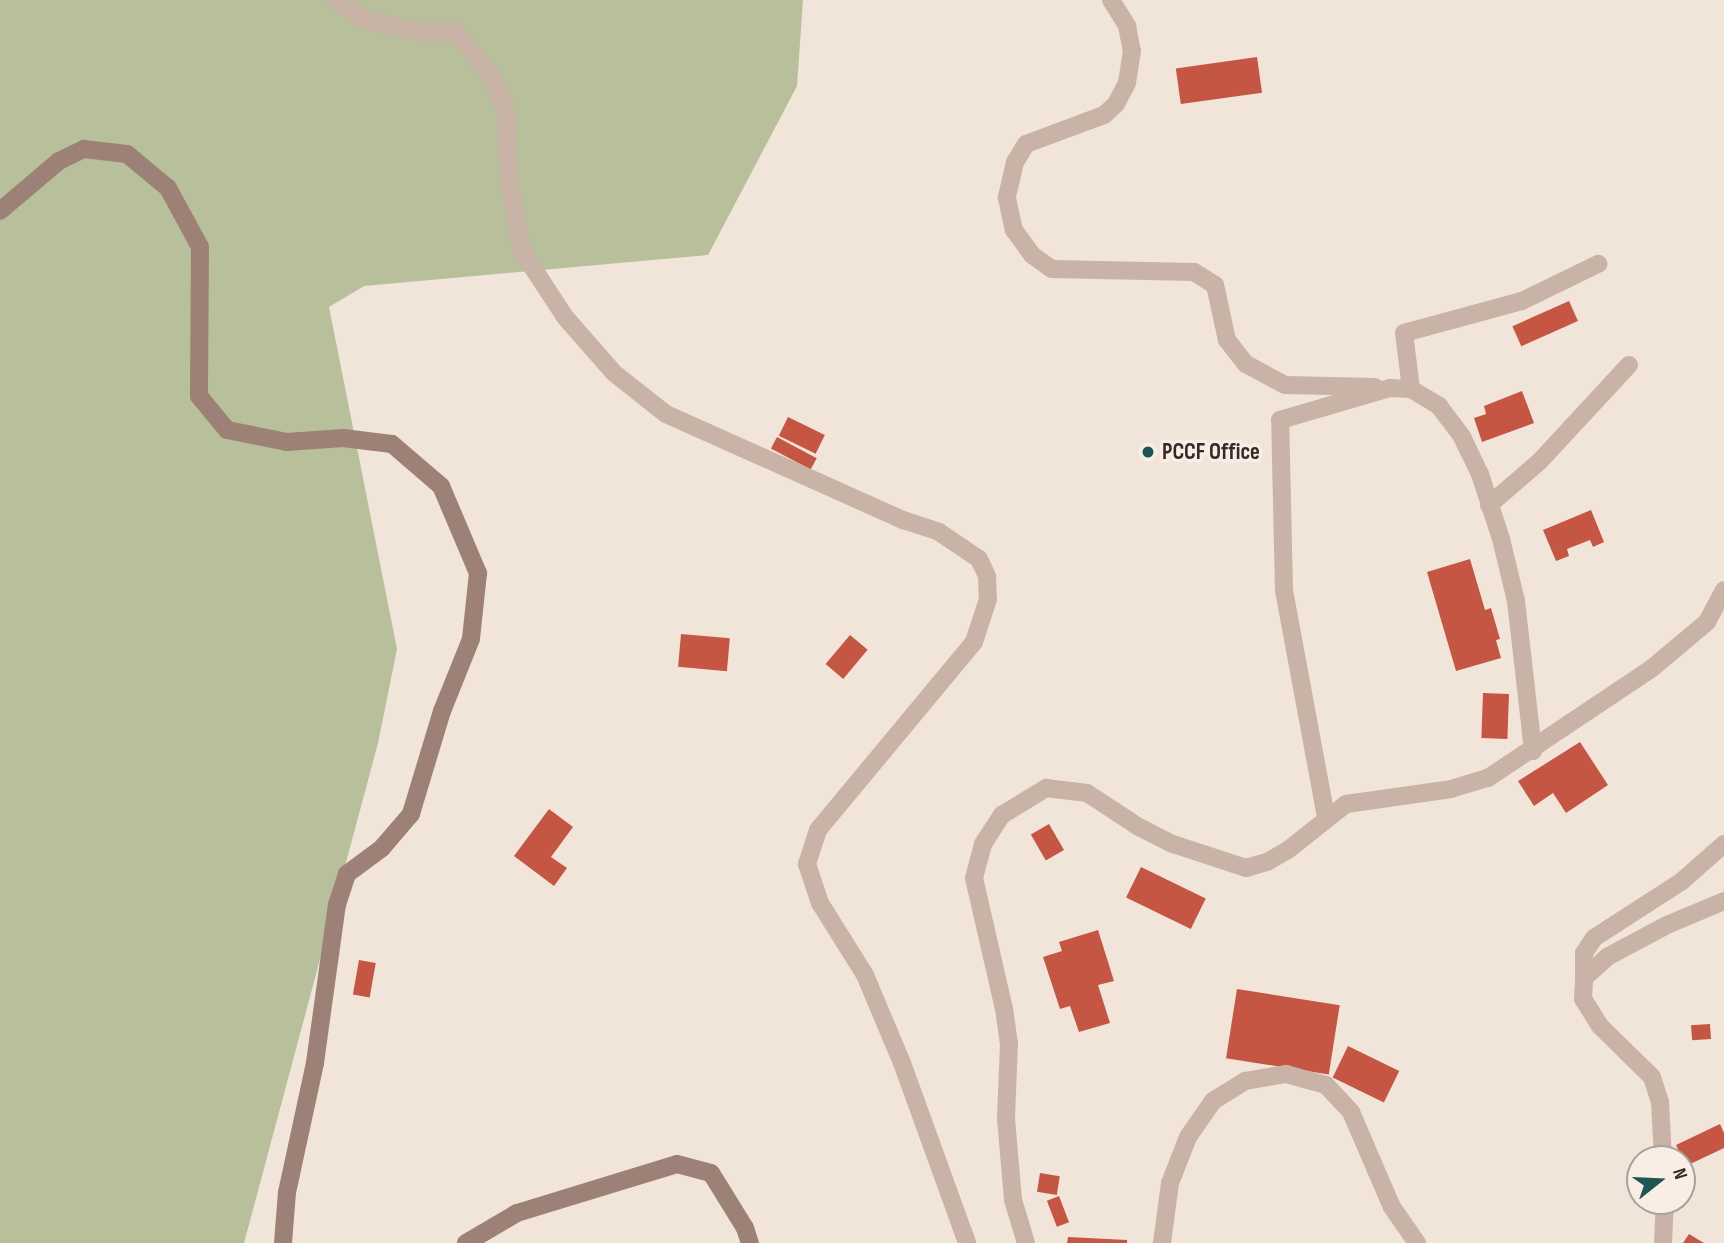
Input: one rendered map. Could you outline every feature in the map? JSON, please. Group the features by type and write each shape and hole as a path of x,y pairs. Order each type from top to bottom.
{"main road":[{"path":"0,211 60,160 83,149 127,154 168,188 200,247 199,396 206,405 227,430 287,442 343,438 392,444 441,486 478,573 471,639 442,711 411,814 382,848 347,874 337,904 315,1063 286,1192 283,1243"},
{"path":"466,1243 517,1213 677,1164 711,1173 745,1228 750,1243"}],"street":[{"path":"335,0 366,20 420,32 455,33 490,73 506,111 509,180 522,251 565,317 614,373 666,414 903,520 939,532 979,559 987,576 988,599 974,642 818,830 807,864 820,903 865,975 902,1063 967,1243"},
{"path":"1111,0 1127,26 1132,51 1127,83 1116,104 1104,115 1026,144 1015,162 1007,198 1014,230 1032,255 1052,269 1194,272 1215,285 1227,340 1246,364 1285,384 1411,389 1439,406 1462,437 1489,505 1516,601 1532,751"},
{"path":"1411,389 1404,333 1522,301 1598,264"},
{"path":"1489,505 1541,461 1629,365"},
{"path":"1326,817 1284,590 1280,420 1390,388"},
{"path":"1026,1243 1013,1200 1006,1118 1009,1044 1006,1021 974,878 983,844 1002,815 1046,788 1087,793 1139,827 1173,844 1246,867 1267,862 1287,850 1346,804 1451,789 1488,778 1651,669 1707,622 1724,590"},
{"path":"1662,1145 1660,1102 1652,1077 1600,1026 1583,999 1584,953 1594,938 1682,881 1724,844"},
{"path":"1584,978 1607,957 1667,925 1724,901"},
{"path":"1163,1243 1170,1183 1188,1137 1213,1101 1245,1081 1286,1074 1326,1085 1351,1112 1392,1207 1417,1243"},
{"path":"1663,1243 1664,1215"}],"green space":[{"path":"0,0 803,0 797,86 708,255 364,286 329,307 397,649 378,743 244,1243 0,1243"}],"building":[{"path":"1257,57 1262,93 1181,104 1176,68"},
{"path":"1569,301 1578,321 1521,346 1512,326"},
{"path":"1522,391 1534,423 1482,442 1474,418 1486,414 1484,406"},
{"path":"788,417 825,435 816,454 779,436"},
{"path":"777,437 817,458 811,470 771,448"},
{"path":"1591,510 1604,542 1593,547 1590,540 1567,549 1569,556 1556,561 1543,530"},
{"path":"1470,559 1485,610 1491,608 1500,639 1496,640 1501,658 1456,671 1427,572"},
{"path":"681,634 730,638 727,671 678,667"},
{"path":"850,635 868,650 843,679 826,664"},
{"path":"1483,693 1509,694 1507,739 1481,738"},
{"path":"1580,742 1608,785 1566,813 1553,793 1534,806 1518,781"},
{"path":"549,809 573,827 551,857 567,868 554,886 514,856"},
{"path":"1049,824 1064,850 1046,860 1031,834"},
{"path":"1141,867 1206,899 1191,929 1126,898"},
{"path":"1098,930 1114,981 1098,985 1110,1023 1079,1032 1070,1006 1060,1009 1043,957 1062,951 1059,942"},
{"path":"359,960 376,963 370,997 353,994"},
{"path":"1237,989 1340,1005 1329,1074 1226,1058"},
{"path":"1710,1024 1711,1039 1692,1040 1691,1025"},
{"path":"1348,1046 1399,1071 1384,1102 1333,1077"},
{"path":"1720,1124 1724,1133 1724,1148 1696,1161 1696,1145 1676,1145"},
{"path":"1040,1173 1060,1176 1057,1195 1037,1192"},
{"path":"1059,1196 1069,1222 1057,1227 1047,1201"},
{"path":"1689,1234 1704,1243 1683,1243"},
{"path":"1068,1237 1127,1240 1127,1243 1067,1243"}],"place":[{"name":"PCCF Office","path":"1148,452"}]}
